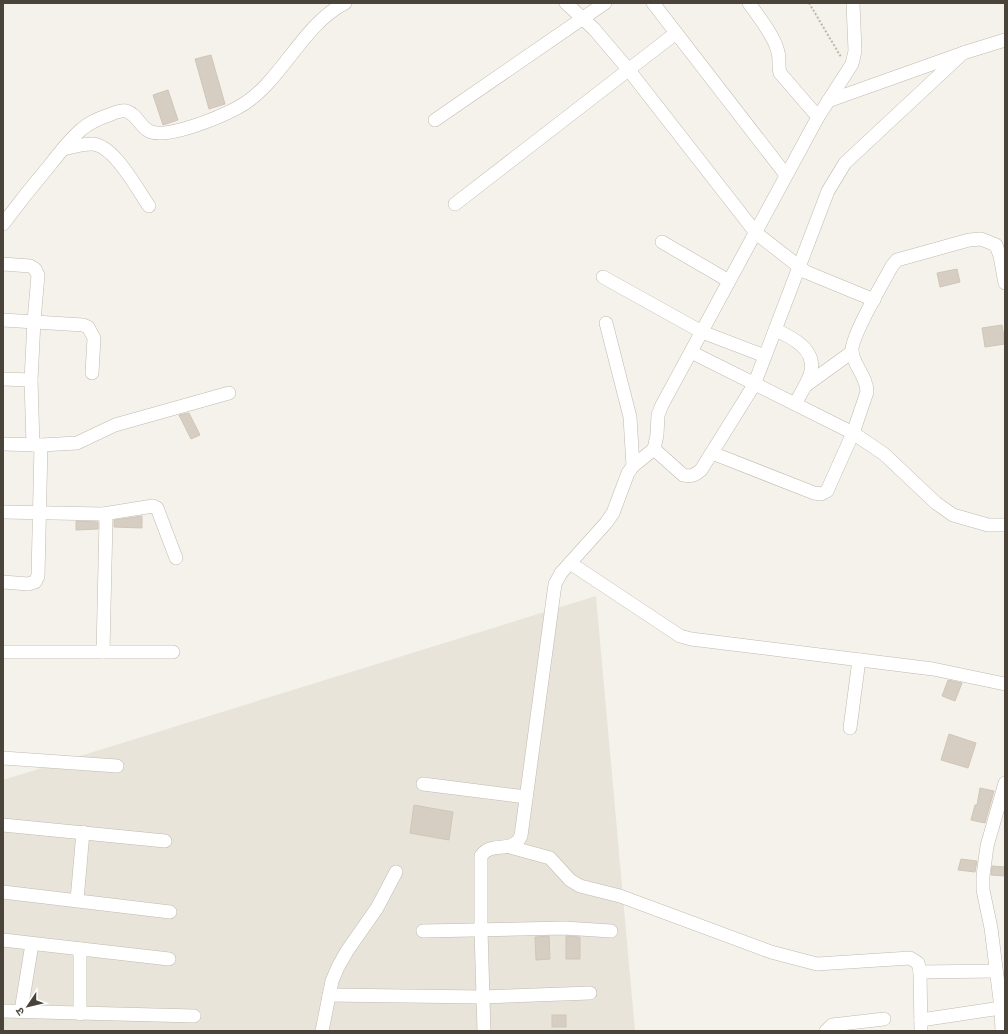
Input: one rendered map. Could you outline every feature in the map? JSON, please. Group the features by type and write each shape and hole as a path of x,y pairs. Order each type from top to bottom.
{"street":[{"path":"3,224 78,132 100,118 120,111 127,111 133,115 147,130 156,134 165,134 180,130 237,108 258,92 315,26 326,16 345,3"},
{"path":"566,3 583,18 628,69 756,233 800,268 874,300"},
{"path":"435,120 605,3"},
{"path":"653,3 786,175"},
{"path":"750,3 778,51 778,67 780,73 818,117"},
{"path":"510,847 518,843 521,836 555,584 561,572 606,523 613,513 628,473 644,458 657,435 658,415 691,352 818,117 849,70 855,51 853,3"},
{"path":"455,204 676,33"},
{"path":"828,100 1005,40"},
{"path":"644,458 688,476 695,475 701,470 754,385 800,268 828,191 845,163 963,53"},
{"path":"63,149 92,144 107,150 116,158 149,206"},
{"path":"712,453 814,493 821,494 827,491 853,433 867,392 867,386 852,352 852,344 874,300 897,260 969,240 981,239 996,245 1000,256 1005,283"},
{"path":"662,242 729,281"},
{"path":"3,264 30,266 36,269 38,281 34,320 32,380 37,445 39,512 38,576 35,582 28,584 3,582"},
{"path":"603,277 702,332 765,356"},
{"path":"3,320 34,320 83,325 88,327 94,338 92,373"},
{"path":"606,324 630,417 644,458"},
{"path":"776,330 795,339 809,355 812,370 795,404"},
{"path":"691,352 754,385 853,433 884,454 936,503 953,515 988,525 1005,525"},
{"path":"804,387 852,352"},
{"path":"3,379 32,380"},
{"path":"3,444 37,445 77,443 115,426 229,393"},
{"path":"3,512 103,514 153,506 157,508 176,558"},
{"path":"103,514 106,520 103,652"},
{"path":"570,563 680,636 691,639 933,669 1005,684"},
{"path":"3,652 173,652"},
{"path":"850,728 859,660"},
{"path":"3,758 117,766"},
{"path":"423,784 526,797"},
{"path":"1002,1031 1001,1008 983,890 983,876 987,846 1005,784"},
{"path":"3,825 165,841"},
{"path":"77,900 83,832"},
{"path":"484,1031 482,997 481,856 485,850 493,846 510,847 550,858 570,880 580,886 620,896 771,952 817,964 910,958 918,963 920,972 921,1025 1001,1008"},
{"path":"322,1031 329,995 338,967 347,951 378,908 396,872"},
{"path":"3,892 170,912"},
{"path":"423,931 564,928 611,931"},
{"path":"3,940 169,959"},
{"path":"21,1011 32,944"},
{"path":"80,949 80,1014"},
{"path":"920,972 996,971"},
{"path":"329,995 482,997 590,993"},
{"path":"3,1011 194,1016"},
{"path":"826,1031 832,1025 884,1019"}],"path":[{"path":"809,3 849,70"}],"shaded area":[{"path":"596,596 635,1031 3,1031 3,780"}],"building":[{"path":"211,55 225,104 209,109 195,59"},
{"path":"168,90 178,120 163,125 153,95"},
{"path":"957,269 960,282 940,287 937,273"},
{"path":"1002,325 1005,344 985,347 982,328"},
{"path":"189,413 200,435 191,439 179,415"},
{"path":"142,516 142,528 114,527 114,520"},
{"path":"76,521 98,522 98,529 76,530"},
{"path":"948,680 962,683 955,701 942,696"},
{"path":"949,734 976,743 968,768 941,760"},
{"path":"980,788 994,791 985,823 971,820 975,805 977,805"},
{"path":"414,805 453,812 449,840 410,833"},
{"path":"961,859 977,861 975,872 958,870"},
{"path":"992,866 1005,867 1005,876 991,875"},
{"path":"549,936 550,959 536,960 535,937"},
{"path":"566,936 580,937 580,959 566,959"},
{"path":"552,1015 566,1015 566,1027 552,1027"}]}
